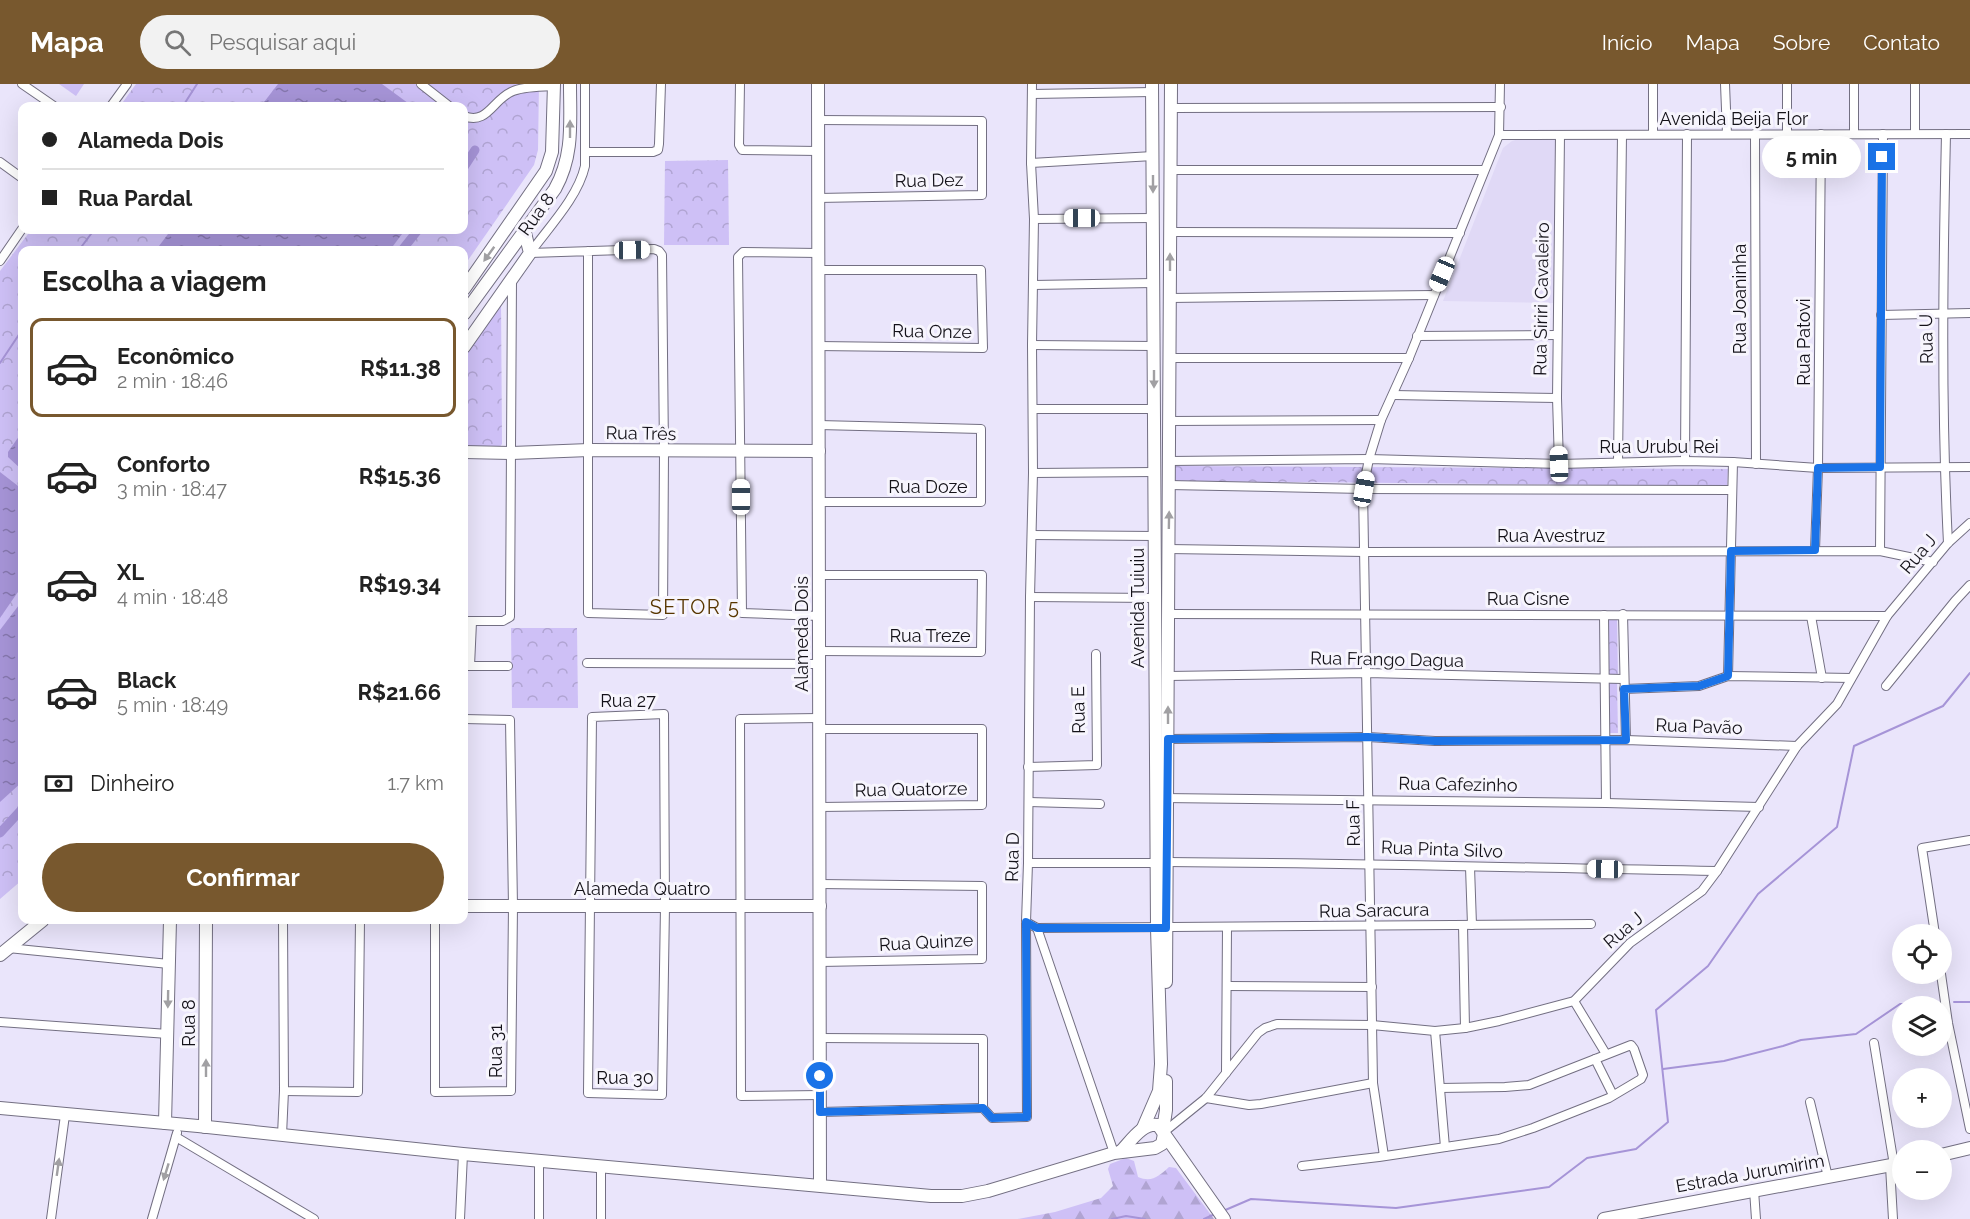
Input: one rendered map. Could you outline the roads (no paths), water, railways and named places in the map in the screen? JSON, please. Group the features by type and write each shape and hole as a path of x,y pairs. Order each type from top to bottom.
{"main road":[{"path":"468,308 555,189 563,174 570,145 570,84"},
{"name":"Alameda Dois","path":"818,84 820,1185"},
{"name":"Avenida Tuiuiu","path":"1142,1129 1158,1090 1161,1064 1162,631 1168,614 1171,84"},
{"path":"468,283 546,171 552,152 554,85"},
{"name":"Avenida Tuiuiu","path":"1152,88 1156,598 1168,675 1168,739 1162,797"},
{"path":"524,229 531,253"},
{"name":"Rua 8","path":"468,341 531,253"},
{"path":"1154,316 1170,316"},
{"name":"Rua Três","path":"468,452 819,451"},
{"name":"Alameda Quatro","path":"468,906 820,906"},
{"path":"4,951 38,924"},
{"path":"165,1123 170,924"},
{"name":"Rua 8","path":"205,1126 206,924"},
{"name":"Avenida Tuiuiu","path":"1162,928 1166,1110 1163,1132"},
{"path":"0,1108 205,1126 463,1154 931,1196 962,1196 988,1191 1117,1152 1152,1148 1162,1144 1163,1132"},
{"path":"1117,1152 1142,1129 1151,1124 1158,1125 1224,1219"},
{"path":"1142,1129 1141,1141 1186,1167"},
{"path":"1952,1152 1970,1148"},
{"name":"Estrada Jurumirim","path":"1612,1218 1892,1165"}],"street":[{"path":"22,84 48,102"},
{"path":"114,102 127,84"},
{"path":"421,84 444,102"},
{"name":"Rua 8","path":"531,253 580,184 585,166 585,84"},
{"path":"585,152 653,152 658,150 662,84"},
{"path":"740,84 739,145 742,150 818,151"},
{"name":"Rua D","path":"983,1108 992,1118 1027,1117 1026,922 1029,863 1028,766 1033,473 1034,219 1030,163 1032,84"},
{"path":"1364,489 1369,459 1381,420 1394,395 1499,135 1500,84"},
{"path":"1653,84 1653,134"},
{"path":"1725,84 1727,134"},
{"path":"1787,84 1787,134"},
{"path":"1854,84 1854,134"},
{"path":"1915,84 1915,134"},
{"path":"468,118 472,120 484,116 497,101 511,92 554,85"},
{"path":"1032,94 1152,88"},
{"path":"1171,108 1501,107"},
{"name":"Rua Dez","path":"818,120 982,121 982,195 818,198"},
{"path":"1685,461 1688,134"},
{"name":"Rua Joaninha","path":"1755,134 1756,464"},
{"name":"Rua Patovi","path":"1815,550 1818,468 1821,134"},
{"path":"1880,551 1883,134"},
{"name":"Rua U","path":"1946,134 1942,313 1944,468 1948,543"},
{"name":"Avenida Beija Flor","path":"1499,135 1970,134"},
{"name":"Rua Siriri Cavaleiro","path":"1559,464 1557,335 1560,135"},
{"path":"1618,462 1622,135"},
{"path":"1030,163 1153,156"},
{"path":"0,162 18,175"},
{"path":"1171,170 1484,170"},
{"path":"1034,219 1153,218"},
{"path":"1170,232 1460,233"},
{"path":"1,256 18,234"},
{"path":"531,253 588,250 656,249 661,252 664,452 663,615 588,613 588,250"},
{"path":"818,252 743,252 739,255 742,613 819,616"},
{"name":"Rua Onze","path":"818,270 981,270 983,348 818,346"},
{"path":"468,621 503,621 510,617 512,279"},
{"path":"1033,285 1153,283"},
{"path":"1170,298 1434,295"},
{"path":"1881,315 1970,313"},
{"path":"1417,336 1557,335"},
{"path":"1032,345 1154,346"},
{"path":"1170,358 1409,358"},
{"path":"1394,395 1557,398"},
{"path":"1032,409 1154,409"},
{"path":"1169,422 1381,420"},
{"name":"Rua Doze","path":"819,425 981,429 981,502 819,502"},
{"name":"Rua Urubu Rei","path":"1169,461 1369,459 1559,464 1685,461 1818,468 1970,467"},
{"path":"1728,676 1733,462"},
{"path":"1033,473 1154,472"},
{"path":"1169,485 1364,489 1732,490"},
{"name":"Rua F","path":"1364,489 1373,1083 1384,1156"},
{"name":"Rua J","path":"1574,1001 1630,943 1702,891 1797,746 1837,704 1887,616 1948,543 1970,523"},
{"path":"1032,535 1155,536"},
{"name":"Rua Avestruz","path":"1168,549 1365,552 1880,551 1933,562"},
{"name":"Rua Treze","path":"819,575 982,575 981,652 819,658"},
{"path":"1886,686 1970,585"},
{"path":"1030,597 1156,598"},
{"name":"Rua Cisne","path":"1168,614 1887,616"},
{"path":"1623,614 1626,740"},
{"path":"1604,615 1606,803"},
{"path":"1811,616 1822,678"},
{"name":"Rua E","path":"1028,766 1097,765 1096,654"},
{"path":"586,663 819,658"},
{"path":"468,666 508,666"},
{"name":"Rua Frango Dagua","path":"1168,675 1367,674 1623,679"},
{"path":"1624,689 1699,686 1728,676 1851,678"},
{"name":"Rua 27","path":"590,906 592,717 664,714 665,906"},
{"path":"468,719 510,720 513,906"},
{"path":"819,723 740,719 740,906 741,1096 820,1095"},
{"name":"Rua Quatorze","path":"819,723 982,729 982,805 819,807"},
{"name":"Rua Pavão","path":"1168,739 1368,737 1435,741 1626,740 1797,746"},
{"name":"Rua Cafezinho","path":"1162,797 1759,807"},
{"path":"1029,802 1100,804"},
{"path":"1933,924 1922,848 1970,840"},
{"name":"Rua Pinta Silvo","path":"1029,863 1370,863 1717,871"},
{"path":"1465,1028 1470,867"},
{"name":"Rua Quinze","path":"820,884 982,886 982,958 820,962"},
{"name":"Rua 31","path":"435,924 435,1092 511,1091 513,906"},
{"name":"Rua 30","path":"590,906 588,1093 662,1095 665,906"},
{"path":"1026,922 1037,928 1117,1152"},
{"path":"282,1135 283,924"},
{"path":"284,1091 358,1092 360,924"},
{"name":"Rua Saracura","path":"1037,928 1591,924"},
{"path":"1226,1073 1227,927"},
{"path":"4,951 169,964"},
{"path":"1942,984 1948,1023 1970,1129"},
{"path":"1227,986 1372,987"},
{"path":"1163,1132 1206,1098 1258,1033 1277,1024 1372,1025 1435,1031 1499,1021 1574,1001 1606,1054"},
{"path":"0,1022 168,1034"},
{"path":"1435,1031 1445,1147"},
{"path":"820,1038 983,1038 983,1108 820,1112"},
{"path":"1874,1043 1892,1147"},
{"path":"1302,1166 1499,1139 1533,1128 1613,1095 1641,1079 1643,1075 1631,1046 1529,1085 1440,1088"},
{"path":"1595,1059 1613,1095"},
{"path":"1206,1098 1249,1105 1261,1104 1373,1083"},
{"path":"1810,1102 1828,1177"},
{"path":"51,1219 65,1115"},
{"path":"152,1219 179,1124"},
{"path":"176,1137 302,1216 314,1219"},
{"path":"460,1219 463,1154"},
{"path":"539,1160 539,1219"},
{"path":"601,1166 601,1219"},
{"path":"1754,1190 1755,1219"},
{"path":"1893,1219 1894,1200"}],"water":[{"path":"278,84 382,84 407,102 264,102"},
{"path":"168,234 402,234 393,246 159,246"},
{"path":"18,438 18,466 8,457 8,452"},
{"path":"0,472 18,486 18,592 0,618"},
{"path":"18,606 18,786 0,802 0,630"}],"waterway":[{"path":"186,102 197,84"},
{"path":"468,161 475,150"},
{"path":"82,246 91,234"},
{"path":"405,246 415,234"},
{"path":"0,363 18,336"},
{"path":"1223,1211 1251,1199 1396,1208 1549,1187 1587,1158 1636,1149 1668,1122 1656,1010 1708,966 1758,894 1837,827 1854,746 1943,706 1970,673"},
{"path":"0,833 18,813"},
{"path":"1954,1002 1970,1002"},
{"path":"1663,1069 1724,1061 1801,1040 1856,1034 1892,1009"},
{"path":"1204,1219 1215,1214"},
{"path":"1112,1219 1126,1216 1145,1219"}],"district":[{"name":"SETOR 5","path":"695,607"}]}
